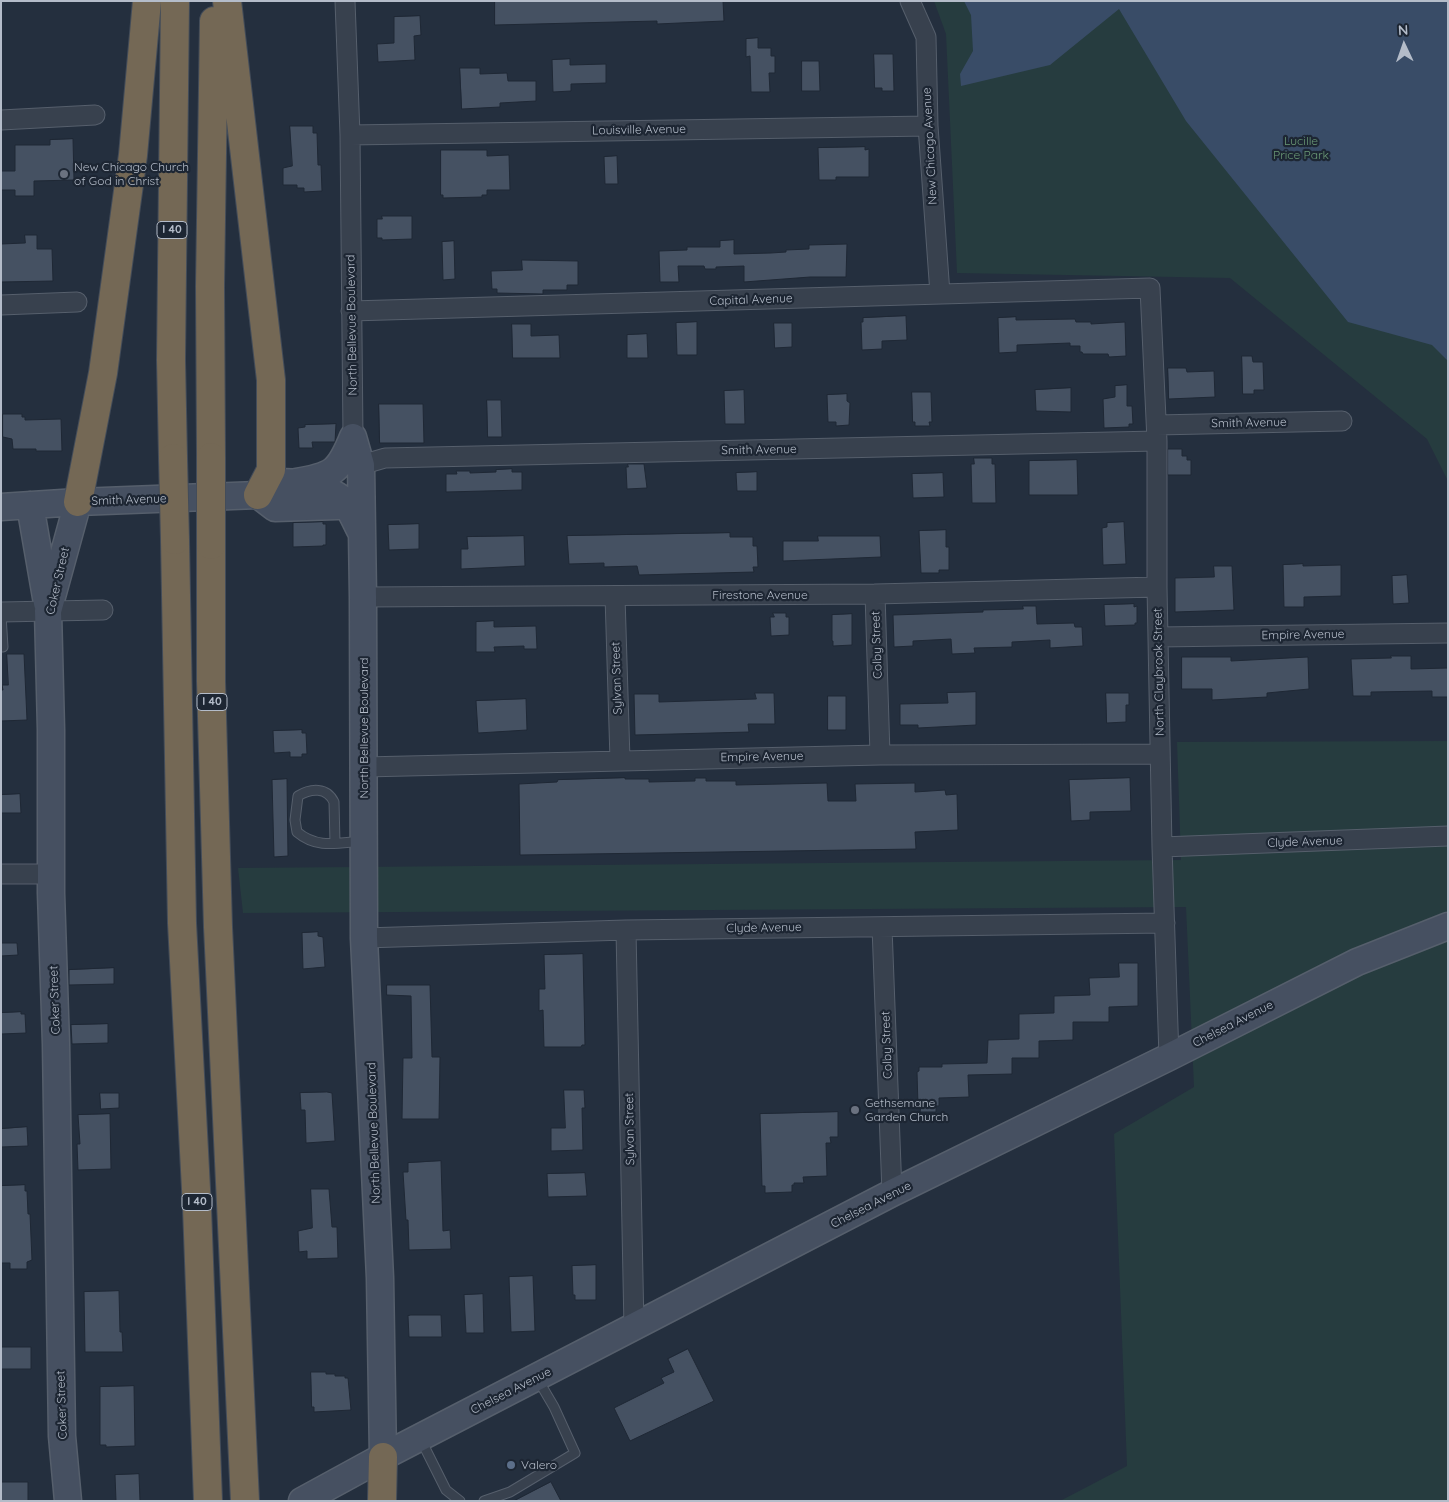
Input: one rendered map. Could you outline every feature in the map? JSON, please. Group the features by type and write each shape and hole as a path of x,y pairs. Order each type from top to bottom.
{"highway":[{"path":"78,502 103,373 133,155 147,1"},
{"name":"I 40","path":"175,1 171,360 182,923 197,1208 208,1490"},
{"name":"I 40","path":"215,1 210,286 211,681 218,927 245,1501"},
{"path":"227,1 271,380 271,470 258,496"},
{"path":"382,1501 383,1456"}],"main road":[{"path":"353,437 345,459 331,473 320,478 292,483 275,483 258,496 275,508 337,506 345,503 353,495 361,473"},
{"name":"North Bellevue Boulevard","path":"353,437 361,473 364,938 380,1278 383,1456"},
{"path":"292,483 329,492 345,503 362,535"},
{"name":"Smith Avenue","path":"1,507 78,502 258,496"},
{"name":"Coker Street","path":"68,1501 62,1436 48,611 78,502"},
{"path":"30,505 48,611"},
{"name":"Chelsea Avenue","path":"302,1501 383,1456 892,1194 1357,962 1448,926"}],"street":[{"name":"North Bellevue Boulevard","path":"345,1 350,135 353,437"},
{"name":"New Chicago Avenue","path":"910,1 926,37 928,126 940,294"},
{"path":"1,120 95,115"},
{"name":"Louisville Avenue","path":"350,135 928,126"},
{"name":"Capital Avenue","path":"351,311 1150,288"},
{"name":"North Claybrook Street","path":"1150,288 1157,433 1160,754 1169,1057"},
{"path":"1,305 77,302"},
{"name":"Smith Avenue","path":"361,473 385,458 1157,433 1342,422"},
{"name":"Firestone Avenue","path":"363,597 875,594 1157,587"},
{"name":"Colby Street","path":"875,594 880,755"},
{"name":"Sylvan Street","path":"615,596 620,760"},
{"path":"1,613 103,610"},
{"name":"Empire Avenue","path":"1158,637 1448,633"},
{"name":"Empire Avenue","path":"364,767 880,755 1160,754"},
{"name":"Clyde Avenue","path":"1162,847 1448,836"},
{"path":"1,874 51,874"},
{"name":"Clyde Avenue","path":"364,938 626,930 1165,923"},
{"name":"Colby Street","path":"882,927 892,1194"},
{"name":"Sylvan Street","path":"626,930 634,1328"}],"lane":[{"path":"1,613 1,647"},
{"path":"334,843 334,802 331,796 319,790 310,790 298,796 295,820 297,832 315,843 334,843 364,841"},
{"path":"484,1501 510,1492 575,1453 554,1407 537,1378"},
{"path":"420,1438 446,1490 460,1501"}],"green space":[{"name":"Lucille Price Park","path":"934,1 1448,1 1448,481 1427,439 1230,278 957,273 946,34"},
{"path":"1448,741 1448,1501 1060,1501 1127,1466 1114,1134 1194,1087 1186,907 243,913 238,868 1181,860 1177,742"}],"water":[{"path":"964,1 1448,1 1448,361 1432,345 1348,322 1186,121 1119,9 1050,65 961,86 960,74 973,51 971,15"}],"building":[{"path":"495,1 723,1 724,21 657,24 657,21 495,25"},
{"path":"420,16 421,35 414,36 415,60 378,62 377,44 394,43 394,17"},
{"path":"758,38 758,48 771,48 771,56 775,56 775,73 769,73 770,92 751,92 750,56 746,57 746,39"},
{"path":"874,54 893,54 894,91 882,91 882,88 875,88"},
{"path":"570,59 570,65 606,64 606,83 571,84 571,91 553,92 552,60"},
{"path":"802,61 819,61 820,91 802,91"},
{"path":"460,68 480,68 480,74 507,73 508,81 536,81 536,101 500,103 500,107 462,109"},
{"path":"290,126 313,126 313,133 317,133 318,165 321,165 322,191 304,192 304,188 297,188 297,185 283,185 283,168 292,166"},
{"path":"73,139 74,180 34,181 34,196 15,196 15,190 1,190 1,171 15,171 15,145 50,145 50,140"},
{"path":"865,147 865,150 869,149 869,177 836,177 836,180 819,180 818,148"},
{"path":"441,150 487,150 487,156 509,155 510,190 487,190 487,195 482,195 482,197 443,198 443,195 441,195"},
{"path":"617,156 618,184 605,184 604,157"},
{"path":"382,216 412,216 412,239 382,240 382,238 377,238 377,219 382,219"},
{"path":"25,235 37,235 37,249 52,249 53,281 1,282 1,244 25,243"},
{"path":"734,240 734,254 786,252 786,250 809,249 809,245 847,244 846,277 810,277 744,282 744,266 705,269 704,266 678,266 679,282 660,282 659,251 687,250 687,247 720,247 720,241"},
{"path":"454,241 455,279 443,280 442,242"},
{"path":"522,260 578,261 578,285 567,285 567,290 543,290 543,294 497,293 497,289 492,289 491,271 522,270"},
{"path":"906,316 907,340 882,341 882,349 862,350 861,322 863,322 863,318"},
{"path":"1016,317 1016,320 1075,319 1076,322 1091,322 1091,324 1125,322 1126,356 1109,357 1108,354 1083,354 1080,352 1080,346 1070,346 1070,343 1017,345 1017,352 999,353 998,318"},
{"path":"697,322 697,355 677,355 676,323"},
{"path":"774,323 792,323 792,347 775,348"},
{"path":"512,324 531,324 531,336 559,335 560,358 513,358"},
{"path":"647,334 648,358 627,358 627,335"},
{"path":"1242,356 1252,356 1253,362 1263,362 1264,390 1254,390 1254,394 1243,394"},
{"path":"1168,368 1186,368 1187,372 1214,371 1215,397 1169,399"},
{"path":"1127,385 1127,406 1132,406 1133,424 1129,424 1129,427 1104,428 1103,399 1115,397 1115,386"},
{"path":"1071,388 1071,412 1036,411 1035,390"},
{"path":"744,390 745,424 725,424 724,391"},
{"path":"912,392 931,392 932,422 929,422 930,426 915,426 915,422 913,422"},
{"path":"847,394 847,401 850,403 849,425 836,426 836,422 828,422 827,395"},
{"path":"487,400 501,400 502,437 488,437"},
{"path":"379,404 423,404 424,443 380,443"},
{"path":"3,414 22,414 25,420 61,419 62,451 13,449 12,439 3,437"},
{"path":"336,424 335,442 312,442 313,448 299,448 298,428 305,427 305,425"},
{"path":"1168,449 1182,449 1182,456 1187,456 1187,460 1191,460 1191,475 1168,475"},
{"path":"974,458 992,458 992,464 995,464 996,503 972,503 971,464 974,464"},
{"path":"1077,460 1078,495 1029,495 1029,461"},
{"path":"628,464 644,464 647,488 627,489 626,467 628,467"},
{"path":"512,469 512,472 522,472 522,490 446,492 446,474 457,474 456,471 470,471 470,473"},
{"path":"757,472 757,491 737,491 736,473"},
{"path":"943,473 944,497 913,498 912,474"},
{"path":"323,522 323,524 326,524 326,545 293,547 293,523"},
{"path":"1124,522 1126,564 1103,565 1102,528 1107,527 1107,523"},
{"path":"419,524 419,549 389,550 388,525"},
{"path":"946,530 946,547 949,547 949,570 939,570 939,573 921,573 919,531"},
{"path":"730,533 730,537 753,537 753,546 757,546 758,567 753,567 754,572 639,575 637,566 604,567 604,563 569,564 567,536"},
{"path":"524,536 525,566 461,569 461,549 468,549 467,537"},
{"path":"818,536 880,536 881,557 783,561 783,541 818,541"},
{"path":"1303,564 1303,566 1341,565 1341,596 1304,597 1304,607 1284,607 1283,565"},
{"path":"1214,566 1232,566 1234,610 1175,612 1175,578 1214,577"},
{"path":"1407,575 1409,603 1393,604 1392,576"},
{"path":"1134,604 1134,607 1137,606 1137,623 1135,625 1105,626 1104,605"},
{"path":"1023,606 1036,606 1037,624 1074,623 1075,627 1082,627 1083,646 1050,648 1050,640 1012,642 1012,647 974,648 975,653 952,654 951,639 913,641 913,646 894,647 893,615 983,612 983,610 1023,609"},
{"path":"773,613 786,613 786,617 789,617 789,635 771,636 770,617 774,617"},
{"path":"852,614 852,645 833,646 832,615"},
{"path":"494,621 494,627 536,626 537,649 524,649 524,646 494,647 495,652 476,652 476,622"},
{"path":"7,654 24,654 27,720 1,721 1,690 3,690 2,685 8,685"},
{"path":"1391,656 1411,656 1411,669 1448,668 1448,697 1432,697 1432,691 1371,692 1371,696 1353,696 1351,659 1391,658"},
{"path":"1182,657 1231,657 1231,661 1308,657 1309,689 1267,693 1267,697 1212,700 1212,689 1182,689"},
{"path":"976,692 976,725 918,728 918,725 900,725 900,704 948,703 947,693"},
{"path":"755,693 774,693 775,724 748,724 749,732 635,735 634,694 659,694 659,702 756,699"},
{"path":"1106,693 1129,693 1129,705 1126,705 1126,722 1107,723"},
{"path":"828,696 846,696 846,730 828,730"},
{"path":"526,699 527,730 478,733 476,701"},
{"path":"302,730 302,733 306,733 307,754 302,754 302,757 290,757 290,752 274,753 273,731"},
{"path":"695,778 706,778 706,781 736,781 736,785 827,783 828,801 856,801 855,784 915,783 915,792 945,790 946,795 957,794 958,830 915,832 916,849 520,855 519,784 557,782 558,780 649,779 649,782 695,781"},
{"path":"1130,778 1131,811 1090,812 1090,820 1071,821 1069,780"},
{"path":"287,779 288,856 274,857 272,780"},
{"path":"20,794 21,813 1,813 1,795"},
{"path":"318,932 318,936 323,937 325,967 303,969 302,933"},
{"path":"1,943 17,943 18,955 1,956"},
{"path":"583,954 585,1045 581,1047 544,1047 543,1010 539,1011 539,989 545,989 544,955"},
{"path":"1119,963 1138,963 1138,1006 1109,1007 1109,1022 1073,1022 1073,1040 1039,1041 1039,1058 1012,1058 1012,1074 968,1075 969,1097 939,1098 939,1106 936,1106 936,1112 920,1112 921,1106 918,1106 917,1072 919,1067 942,1067 942,1064 987,1063 988,1040 1019,1039 1019,1014 1054,1013 1054,996 1090,995 1089,978 1119,977"},
{"path":"114,968 114,984 69,985 69,970"},
{"path":"387,985 430,985 432,1057 440,1057 439,1119 402,1119 403,1058 412,1058 411,996 387,995"},
{"path":"21,1012 21,1014 25,1014 26,1033 1,1034 1,1013"},
{"path":"108,1024 108,1043 72,1044 71,1025"},
{"path":"564,1090 584,1090 585,1108 582,1108 583,1150 551,1151 551,1128 565,1128"},
{"path":"100,1093 119,1093 119,1108 101,1109"},
{"path":"300,1093 332,1093 335,1141 306,1143 305,1110 301,1110"},
{"path":"838,1112 838,1137 830,1137 831,1143 826,1143 827,1176 803,1177 804,1183 794,1183 792,1185 792,1192 765,1193 765,1186 762,1186 760,1114"},
{"path":"110,1114 111,1169 78,1170 77,1144 80,1144 78,1115"},
{"path":"27,1127 28,1146 1,1147 1,1129"},
{"path":"441,1161 443,1231 450,1230 451,1249 409,1250 403,1172 408,1172 408,1163"},
{"path":"585,1173 587,1196 548,1197 547,1174"},
{"path":"25,1185 28,1214 30,1214 32,1260 27,1262 27,1269 10,1269 10,1263 1,1263 1,1186"},
{"path":"311,1189 329,1189 332,1227 337,1227 338,1258 307,1259 307,1251 299,1252 298,1231 312,1228"},
{"path":"596,1265 596,1300 575,1300 575,1295 573,1295 572,1266"},
{"path":"533,1276 535,1331 511,1332 509,1277"},
{"path":"119,1291 120,1332 122,1332 123,1352 85,1352 84,1292"},
{"path":"483,1294 484,1333 466,1333 464,1295"},
{"path":"441,1315 442,1337 409,1337 408,1316"},
{"path":"1,1347 31,1347 31,1369 1,1369"},
{"path":"688,1349 714,1401 630,1441 614,1408 664,1383 661,1378 674,1372 668,1359"},
{"path":"311,1372 326,1372 326,1374 335,1374 335,1376 345,1376 345,1378 348,1378 351,1410 314,1412 314,1407 312,1407"},
{"path":"134,1386 135,1446 106,1447 106,1445 100,1445 100,1387"},
{"path":"139,1474 140,1501 116,1501 115,1475"},
{"path":"1,1482 28,1482 28,1501 1,1501"},
{"path":"551,1482 561,1501 514,1501"}],"place":[{"name":"New Chicago Church of God in Christ","path":"64,174"},
{"name":"Gethsemane Garden Church","path":"855,1110"},
{"name":"Valero","path":"511,1465"}]}
